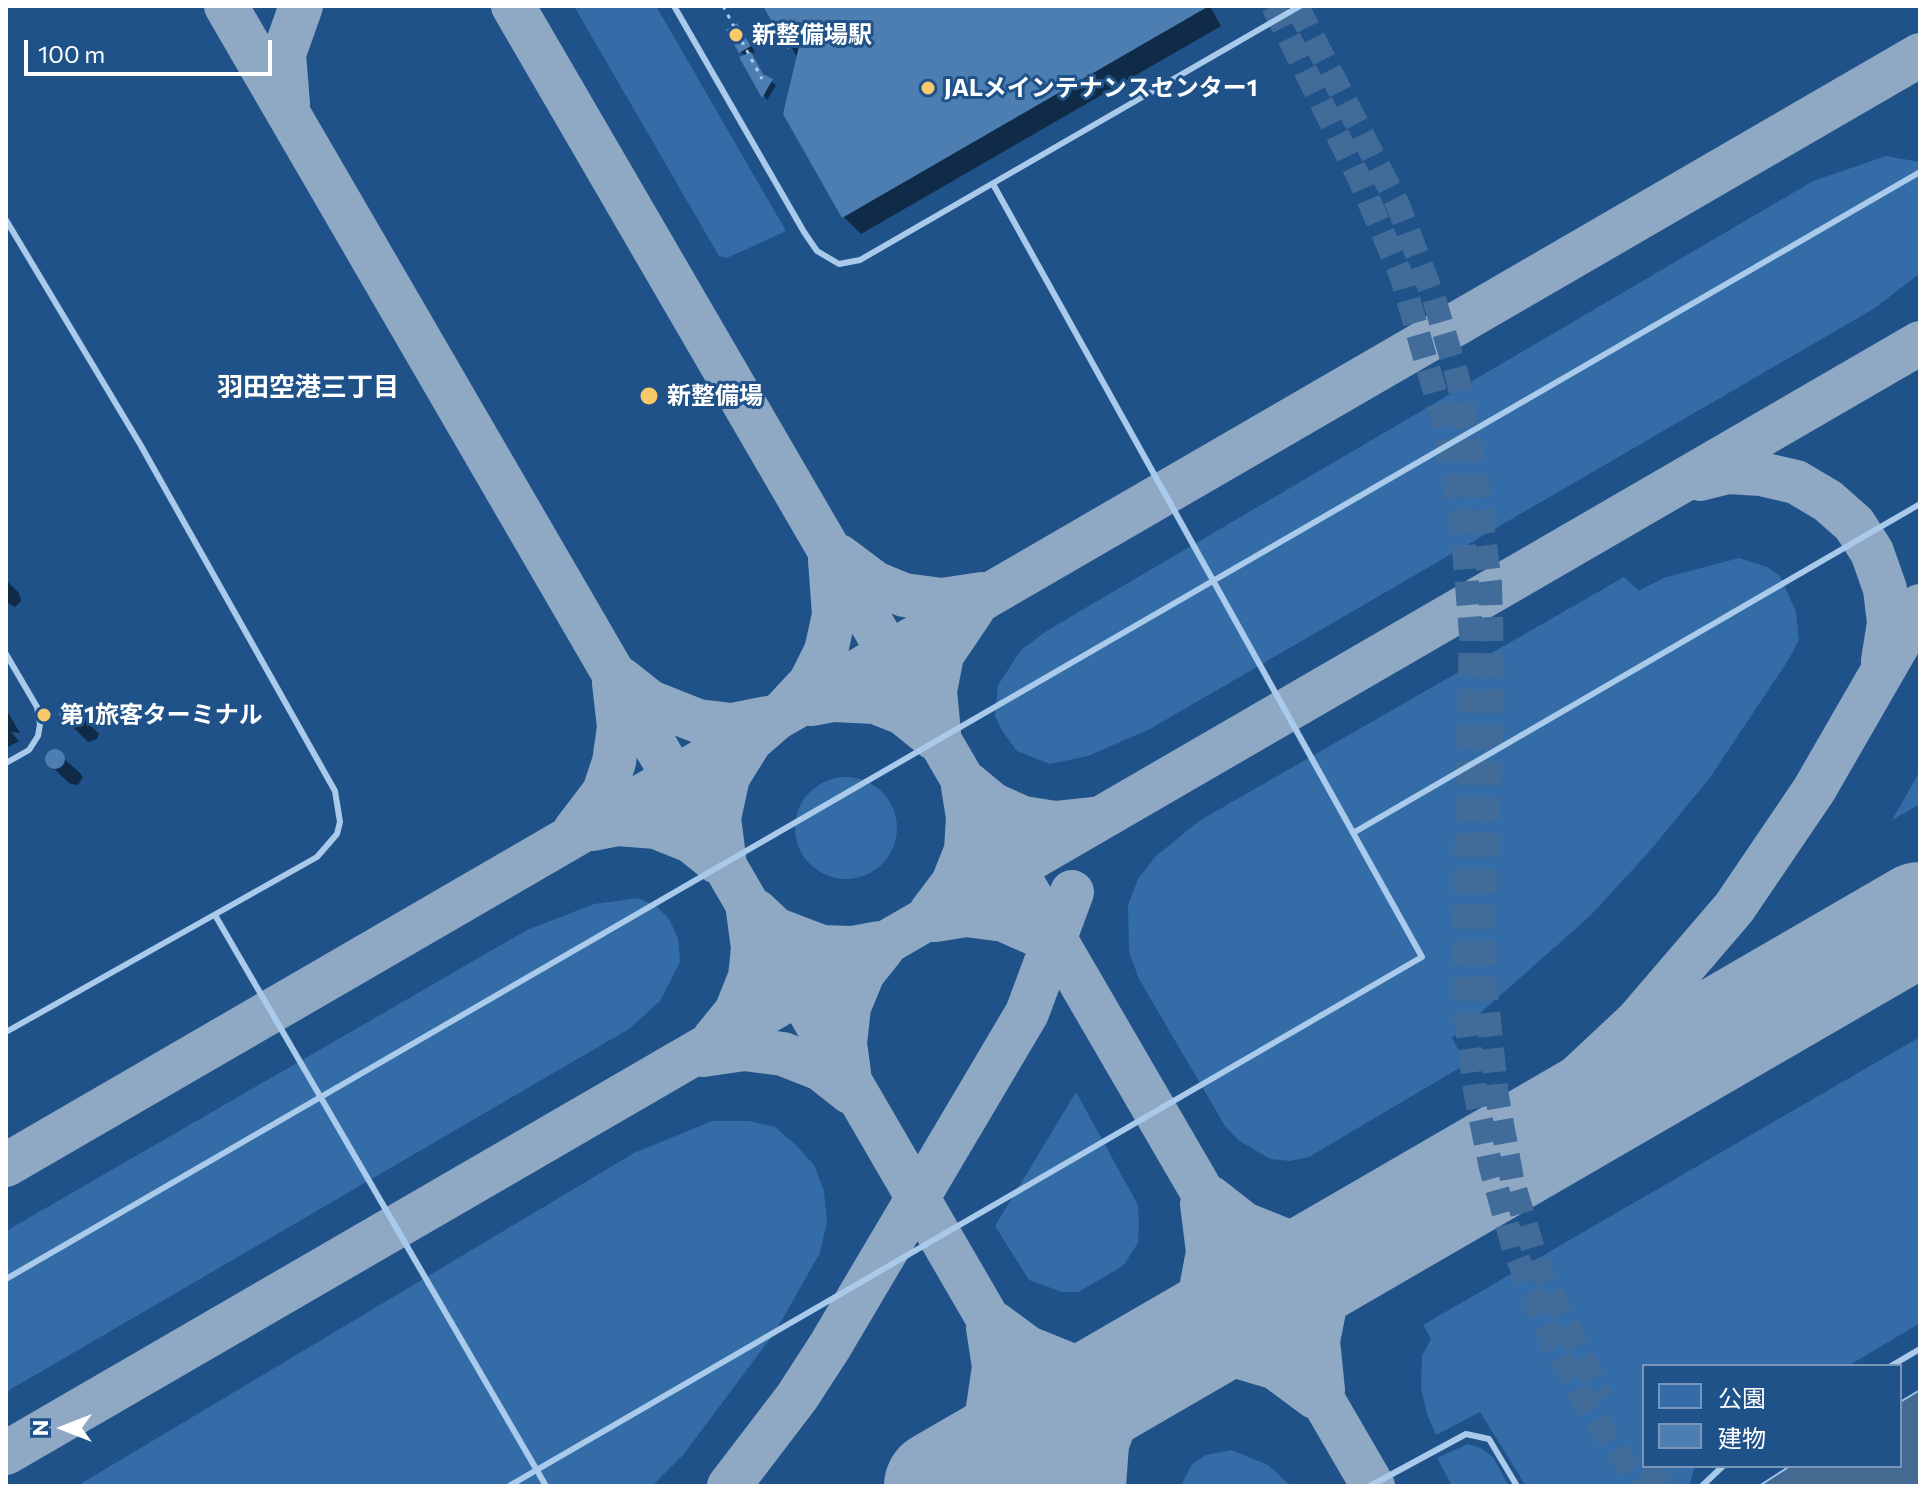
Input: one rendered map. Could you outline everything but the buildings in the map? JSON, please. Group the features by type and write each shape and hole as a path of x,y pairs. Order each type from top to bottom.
{"lane":[{"path":"674,6 804,232 817,251 829,261 839,264 860,260 1300,6"},
{"path":"6,1279 1920,172"},
{"path":"509,1486 1422,957 993,184"},
{"path":"6,220 140,444 335,791 340,822 328,846 317,857 6,1032"},
{"path":"1353,833 1920,504"},
{"path":"6,654 37,707 40,724 38,736 29,750 6,763"},
{"path":"215,915 546,1486"},
{"path":"1894,1364 1920,1349"},
{"path":"1370,1486 1466,1434 1489,1439 1517,1486"},
{"path":"1702,1486 1721,1468"}],"path":[{"path":"723,6 762,79"}],"green space":[{"path":"574,6 656,6 786,231 727,258 719,256"},
{"path":"1886,156 1920,162 1920,273 1875,308 1150,729 1088,756 1050,764 1017,751 1003,732 995,716 998,685 1021,650 1048,630 1813,181"},
{"path":"1739,558 1767,567 1780,576 1796,612 1799,640 1709,779 1648,853 1590,916 1452,1038 1466,1064 1309,1157 1290,1161 1270,1159 1238,1140 1225,1126 1139,979 1129,952 1128,905 1138,879 1155,857 1199,821 1624,577 1639,591 1663,578"},
{"path":"1920,771 1920,804 1892,820"},
{"path":"846,777 866,781 882,792 893,808 897,828 893,848 882,864 866,875 846,879 826,875 810,864 799,848 795,828 799,808 810,792 826,781"},
{"path":"639,898 657,907 669,919 678,938 680,962 660,1001 629,1029 6,1392 6,1231 527,930 594,904"},
{"path":"1920,1037 1920,1323 1851,1364 1642,1364 1642,1468 1694,1468 1689,1486 1526,1486 1480,1412 1436,1435 1421,1388 1422,1356 1431,1339 1423,1325"},
{"path":"1076,1092 1138,1205 1138,1243 1123,1266 1078,1292 1062,1292 1029,1280 995,1226"},
{"path":"712,1121 749,1121 775,1127 795,1144 814,1165 824,1191 827,1221 820,1253 775,1332 683,1455 652,1486 77,1486 634,1153"},
{"path":"1468,1444 1481,1448 1493,1457 1509,1486 1452,1486 1437,1458"},
{"path":"1232,1450 1268,1465 1291,1486 1181,1486 1192,1464 1206,1455"}],"shaded area":[{"path":"1920,1390 1920,1486 1759,1486 1787,1468 1902,1468 1902,1401"}],"taxiway":[{"path":"226,6 1085,1486"},
{"path":"288,104 284,54 301,6"},
{"path":"513,6 1373,1486"},
{"path":"6,1165 1920,55"},
{"path":"6,1453 1920,343"},
{"path":"1700,479 1728,472 1761,474 1796,482 1828,501 1854,524 1872,552 1885,589 1889,623 1883,661"},
{"path":"839,556 875,583 904,595 942,600 982,594"},
{"path":"724,857 719,818 728,777 751,740 810,683 826,651 834,615 830,560"},
{"path":"1211,1198 1244,1224 1286,1241 1330,1245 1360,1240 1392,1224 1542,1110 1637,1021 1734,908 1814,790 1920,606"},
{"path":"939,733 935,691 942,655 973,609"},
{"path":"621,679 650,702 698,721 732,725 767,718"},
{"path":"575,830 604,792 614,762 619,727 614,683"},
{"path":"811,704 833,700 875,702 903,713 934,738"},
{"path":"968,784 992,804 1023,818 1055,823 1092,819"},
{"path":"931,912 953,883 966,850 968,817 963,787"},
{"path":"593,829 618,824 656,827 691,841 717,862"},
{"path":"729,1486 797,1397 830,1346 1027,1013 1072,892"},
{"path":"714,1039 736,1012 750,977 753,948 748,911"},
{"path":"756,911 775,929 822,947 853,948 880,943"},
{"path":"935,920 966,915 1004,920 1038,935 1059,953"},
{"path":"849,1073 845,1043 849,1007 863,973 883,948"},
{"path":"703,1055 744,1049 783,1054 821,1069 850,1092"},
{"path":"1104,1486 1107,1445 1122,1402 1131,1385 1182,1331 1200,1294 1208,1252 1202,1204"},
{"path":"1323,1390 1318,1341 1326,1301 1345,1264 1374,1234"},
{"path":"994,1323 1028,1348 1070,1365 1115,1368 1177,1354 1229,1354 1276,1368 1315,1397"},
{"path":"943,1484 966,1459 987,1414 994,1367 988,1328"},
{"path":"943,1484 991,1477 1045,1486"}],"runway":[{"path":"940,1486 1920,918"}],"tunnel":[{"path":"1273,6 1359,178 1401,275 1444,423 1463,536 1471,634 1464,936 1466,1021 1476,1096 1491,1168 1514,1249 1554,1347 1585,1403 1641,1486"},
{"path":"1297,6 1398,205 1434,299 1458,379 1477,481 1490,584 1493,692 1484,911 1485,983 1497,1096 1512,1179 1537,1262 1602,1398"},
{"path":"1649,1468 1662,1486"}],"place":[{"name":"新整備場駅","path":"736,35"},
{"name":"JALメインテナンスセンター1","path":"928,88"},
{"name":"新整備場","path":"649,396"},
{"name":"第1旅客ターミナル","path":"44,715"}],"district":[{"name":"羽田空港三丁目","path":"308,387"}]}
